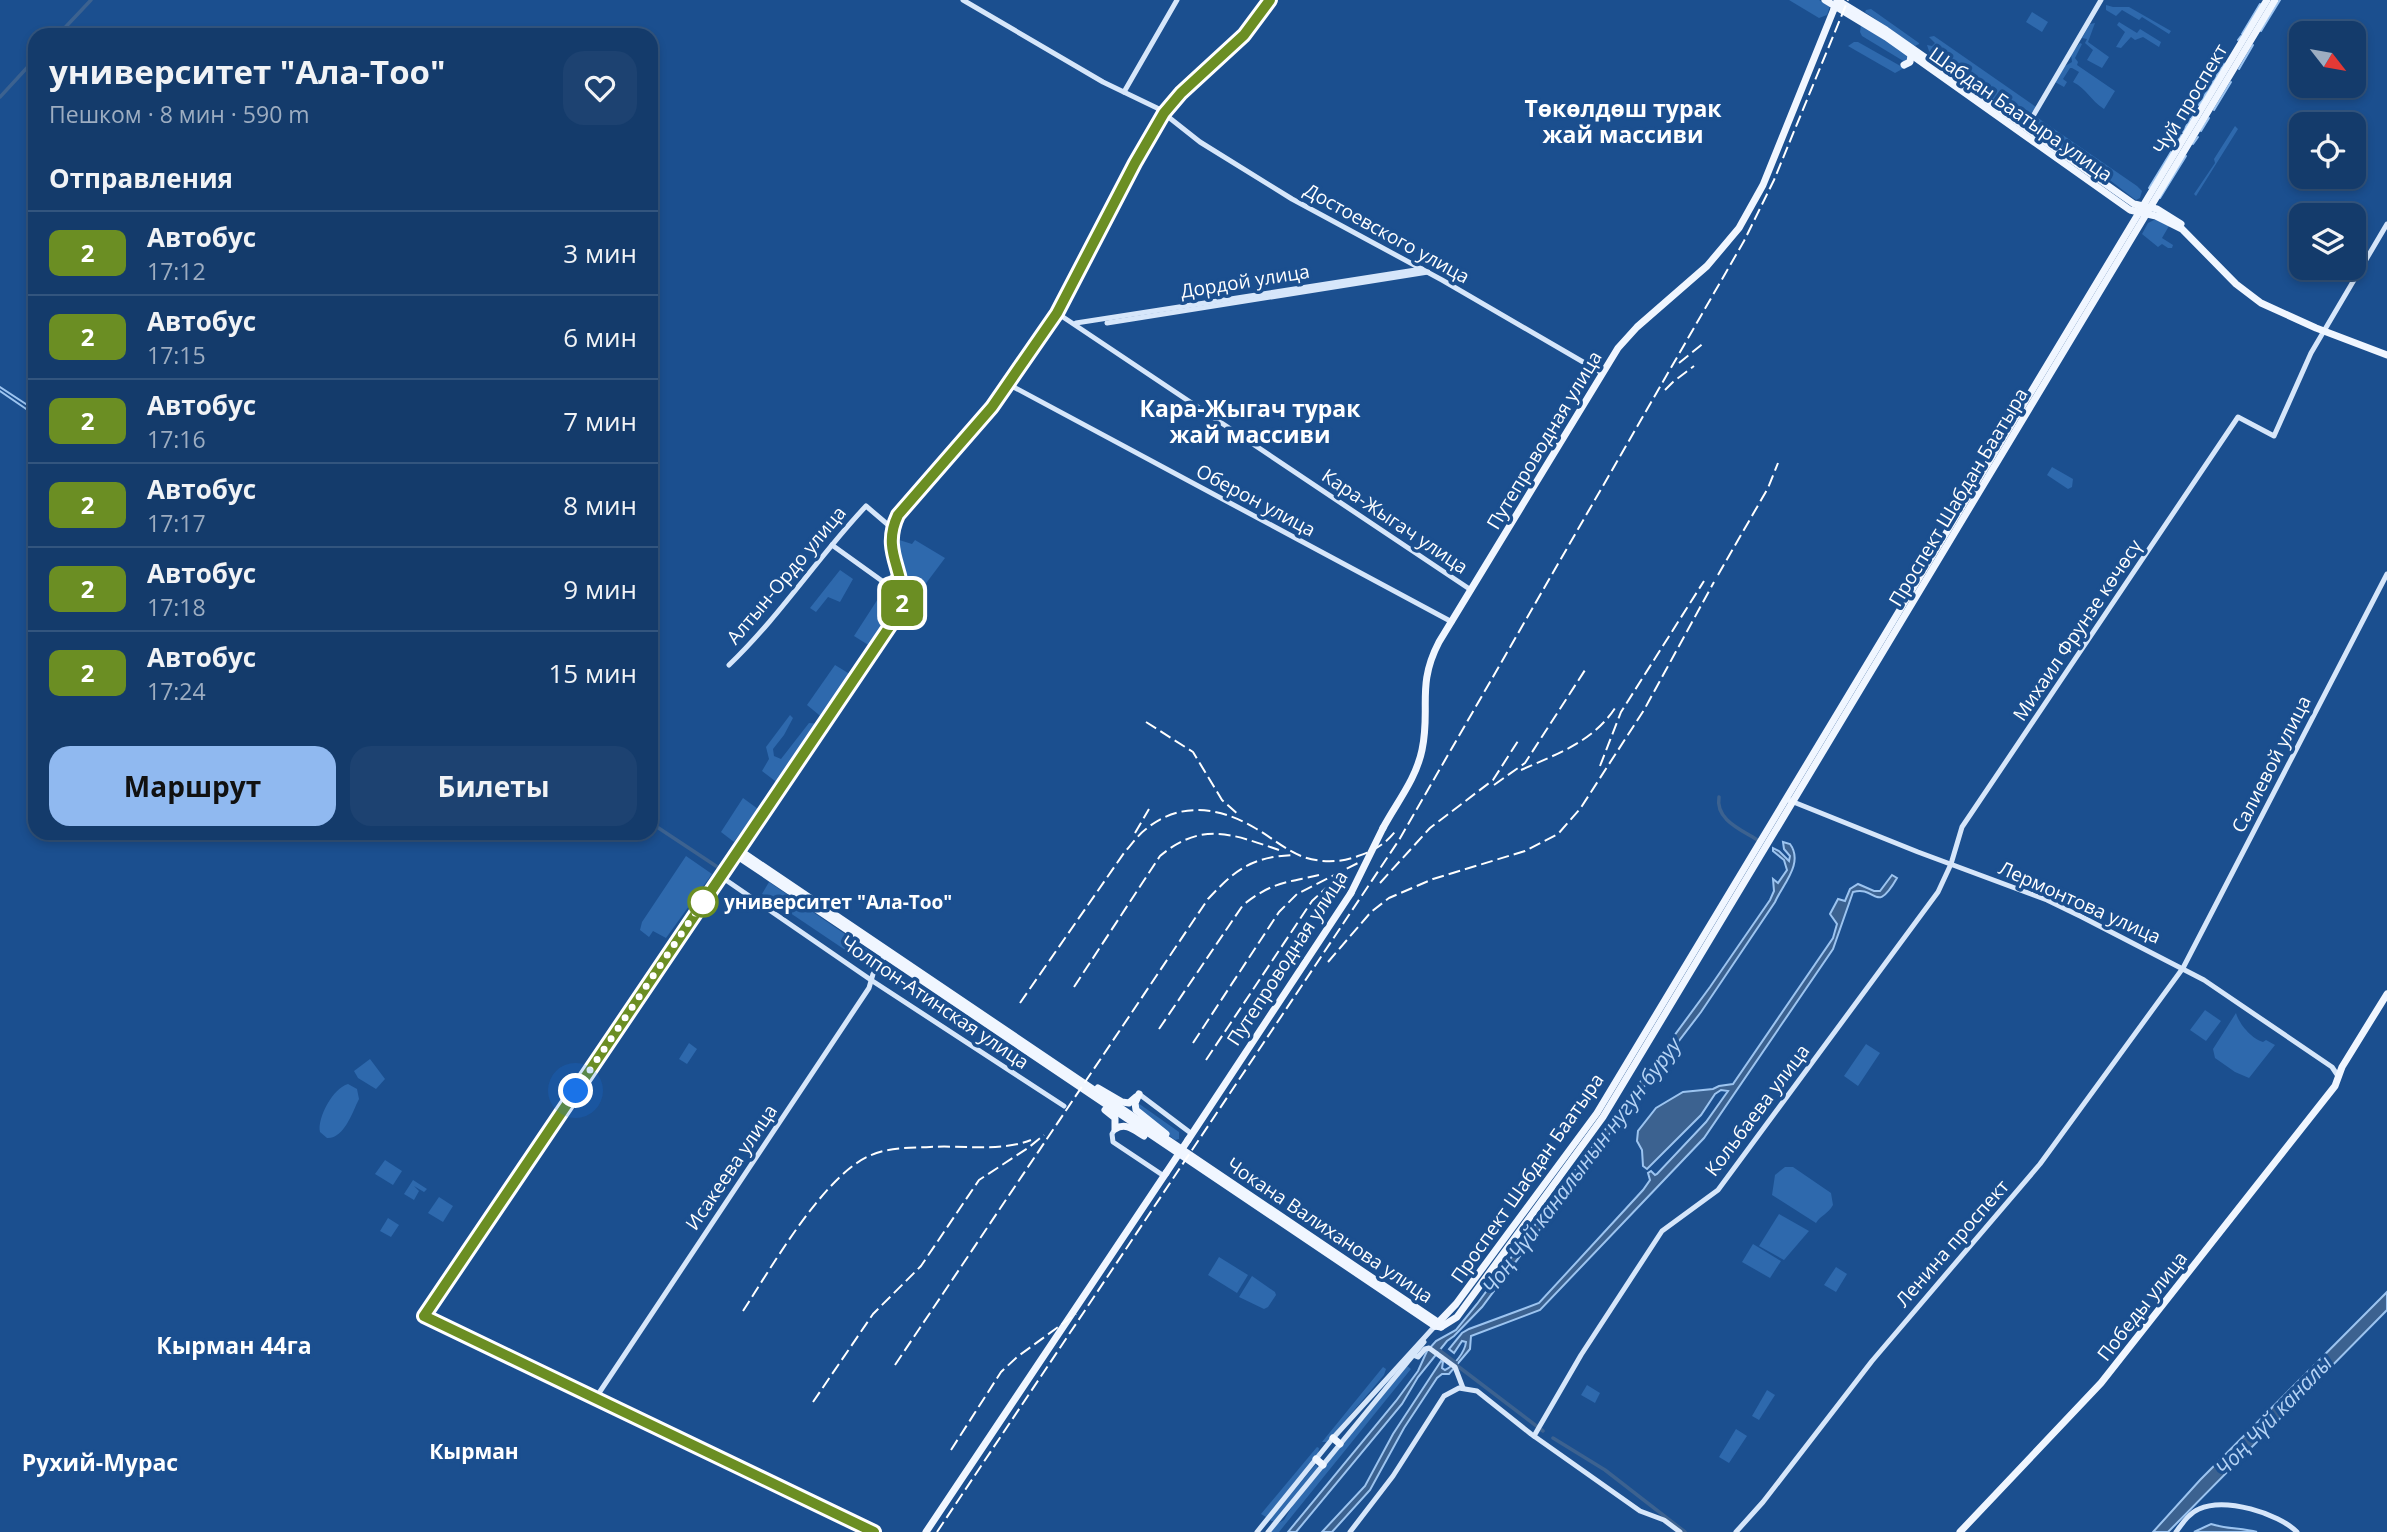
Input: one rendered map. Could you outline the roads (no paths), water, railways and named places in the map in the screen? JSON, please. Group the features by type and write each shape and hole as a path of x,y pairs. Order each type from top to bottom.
{"main road":[{"name":"Достоевского улица","path":"963,0 1124,92 1147,102 1200,142 1292,200 1413,268"},
{"path":"1124,92 1177,0"},
{"path":"874,1532 424,1316 901,607 903,596 891,547 892,529 902,508 984,417 1057,313 1164,113 1181,93 1244,35 1270,0"},
{"name":"Шабдан Баатыра улица","path":"1825,0 1886,37 1913,59 2130,210 2144,211"},
{"path":"1837,0 1913,59"},
{"name":"Путепроводная улица","path":"926,1532 1351,893 1419,763 1424,740 1426,676 1434,651 1602,373 1628,336 1707,266 1739,228 1763,185 1837,0"},
{"path":"2026,128 2101,0"},
{"name":"Чуй проспект","path":"2144,211 2155,198 2267,0"},
{"name":"Чуй проспект","path":"2144,211 2275,0"},
{"name":"Шабдан Баатыра улица","path":"1913,59 2026,128 2144,211"},
{"path":"2155,198 2154,202 2200,239 2229,272 2255,295 2325,329"},
{"path":"2144,211 2170,216"},
{"path":"2144,211 2182,229 2236,284 2256,300 2387,353"},
{"name":"Проспект Шабдан Баатыра","path":"1256,1532 1333,1438 1439,1324 1460,1307 1595,1122 2144,211"},
{"path":"2325,329 2387,224"},
{"name":"Дордой улица","path":"1080,327 1084,323 1413,268 1423,272"},
{"name":"Достоевского улица","path":"1423,272 1602,373"},
{"name":"Дордой улица","path":"1080,327 1423,272"},
{"name":"Кара-Жыгач улица","path":"1057,313 1471,590"},
{"name":"Михаил Фрунзе көчөсү","path":"1951,864 1962,827 2238,417 2274,436 2298,380 2325,329"},
{"name":"Оберон улица","path":"1008,384 1452,622"},
{"name":"Алтын-Ордо улица","path":"729,665 774,619 866,506 892,529"},
{"path":"835,547 903,596"},
{"path":"886,582 898,572"},
{"name":"Салиевой улица","path":"2183,968 2387,574"},
{"name":"Лермонтова улица","path":"1790,800 2047,900 2183,968 2267,1021 2332,1067 2338,1076"},
{"name":"Чокана Валиханова улица","path":"737,852 1439,1324"},
{"name":"Кольбаева улица","path":"1537,1432 1581,1355 1662,1231 1718,1190 1917,923 1938,892 1951,864"},
{"name":"Чолпон-Атинская улица","path":"720,876 873,975 961,1038 1064,1106"},
{"name":"Исакеева улица","path":"595,1399 869,988 873,975 887,953"},
{"name":"Ленина проспект","path":"1736,1532 1763,1502 1899,1328 2040,1164 2183,968"},
{"path":"2338,1076 2387,994"},
{"path":"2338,1076 2387,1002"},
{"name":"Победы улица","path":"1960,1532 2101,1383 2334,1086 2338,1076"},
{"path":"1086,1088 1101,1090 1126,1103 1133,1101 1139,1094"},
{"path":"1086,1088 1093,1100 1114,1116 1116,1123 1113,1142 1165,1174"},
{"path":"1139,1094 1190,1137"},
{"path":"1139,1094 1135,1106 1138,1113 1163,1130 1173,1147"},
{"path":"1113,1132 1121,1126 1127,1126 1154,1143 1173,1147"},
{"path":"1424,1316 1437,1317 1439,1324"},
{"name":"Проспект Шабдан Баатыра","path":"1268,1532 1439,1324"},
{"path":"1413,1355 1418,1357 1429,1348 1455,1367 1463,1388"},
{"path":"1350,1532 1393,1476 1444,1396 1452,1390 1463,1388 1481,1394 1537,1432 1640,1511 1664,1520 1680,1532"},
{"path":"1333,1438 1340,1444"},
{"path":"1316,1459 1323,1465"},
{"path":"2176,1532 2191,1514 2199,1509 2226,1505 2280,1519 2297,1532"},
{"path":"1266,1520 1273,1525"}],"water":[{"path":"1783,842 1790,844 1794,851 1791,873 1775,902 1701,1012 1482,1307 1447,1341 1418,1377 1402,1404 1296,1532 1288,1532 1396,1401 1418,1371 1427,1351 1436,1341 1456,1330 1477,1304 1710,987 1770,900 1774,891 1773,879 1778,883 1787,870 1784,860 1773,851 1773,848 1779,851 1789,861 1790,856 1784,849"},
{"path":"1892,875 1897,878 1890,889 1880,897 1867,892 1853,892 1833,949 1704,1138 1540,1310 1471,1336 1470,1349 1449,1374 1442,1374 1437,1378 1404,1428 1370,1490 1332,1532 1322,1532 1365,1486 1393,1434 1441,1361 1445,1370 1464,1350 1466,1342 1462,1341 1454,1353 1449,1349 1462,1333 1539,1303 1643,1190 1650,1180 1648,1173 1651,1171 1657,1174 1706,1122 1728,1091 1721,1090 1715,1094 1701,1115 1647,1169 1643,1166 1642,1150 1637,1141 1638,1131 1656,1108 1683,1092 1733,1084 1833,938 1837,924 1830,914 1838,899 1845,901 1850,889 1858,884 1880,891"},
{"name":"Чоң Чүй каналы","path":"2387,1292 2387,1310 2168,1532 2153,1532 2200,1480"},
{"path":"2211,1524 2222,1527 2257,1532 2194,1532"}],"waterway":[{"path":"65,28 91,0"},
{"path":"2261,31 2280,0"},
{"path":"2242,34 2260,4"},
{"path":"2238,40 2241,36"},
{"path":"2239,69 2253,45"},
{"path":"2199,105 2224,64"},
{"path":"0,97 28,67"},
{"path":"2214,110 2231,82"},
{"path":"2183,132 2195,111"},
{"path":"2201,131 2209,118"},
{"path":"2173,148 2181,135"},
{"path":"2193,144 2198,137"},
{"path":"2149,188 2171,152"},
{"path":"2160,198 2186,156"},
{"path":"0,387 28,405"},
{"path":"0,391 28,410"},
{"name":"Чоң Чүй каналынын нугун буруу","path":"1719,797 1719,805 1725,818 1759,841"},
{"path":"658,828 719,868"},
{"path":"1439,1350 1456,1363"},
{"path":"1455,1364 1543,1431"},
{"path":"1553,1438 1605,1470 1685,1532"}],"railway":[{"path":"937,1532 1399,840 1744,241 1774,180 1848,0"},
{"path":"1679,363 1705,342"},
{"path":"1665,390 1694,366"},
{"path":"1718,575 1768,488 1778,463"},
{"path":"1600,766 1621,712 1704,581"},
{"path":"1328,962 1371,912 1389,898 1433,879 1525,851 1558,834 1580,809 1644,710 1714,582"},
{"path":"1494,785 1525,763 1587,667"},
{"path":"1521,770 1587,737 1617,705"},
{"path":"1146,722 1193,752 1222,800 1240,816"},
{"path":"1380,883 1430,828 1493,780 1518,741"},
{"path":"1135,833 1149,809"},
{"path":"1020,1003 1124,853 1143,831 1159,820 1186,811 1200,810 1228,815 1301,856 1330,861 1344,860 1369,852 1397,829"},
{"path":"1074,987 1160,856 1175,845 1190,838 1218,834 1246,839 1279,850"},
{"path":"895,1365 1208,899 1245,867 1266,859 1293,855"},
{"path":"1193,1043 1279,912 1297,894 1358,863"},
{"path":"1159,1029 1243,905 1271,888 1319,875"},
{"path":"1206,1060 1312,901 1340,880"},
{"path":"813,1402 873,1314 921,1266 979,1180 1044,1135"},
{"path":"743,1311 815,1204 850,1168 867,1157 898,1149 994,1147 1031,1140"},
{"path":"951,1450 1001,1372 1076,1314"}],"place":[{"name":"университет \"Ала-Тоо\"","path":"703,902"}],"district":[{"name":"Төкөлдөш турак жай массиви","path":"1623,122"},
{"name":"Кара-Жыгач турак жай массиви","path":"1250,422"},
{"name":"Кырман 44га","path":"234,1346"},
{"name":"Кырман","path":"474,1452"},
{"name":"Рухий-Мурас","path":"100,1463"}]}
